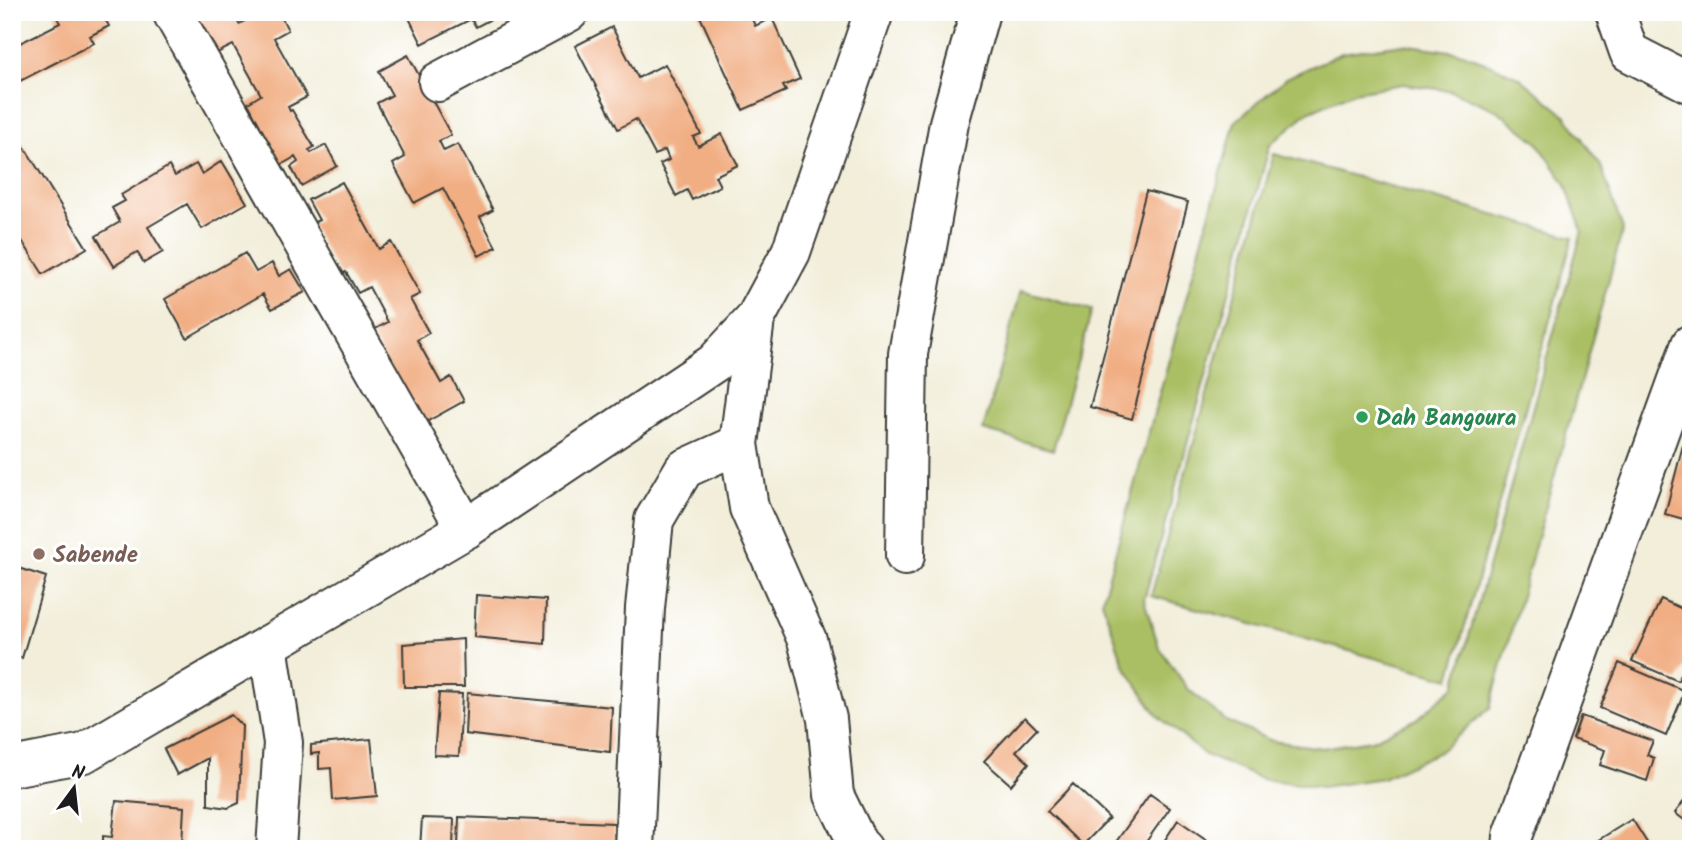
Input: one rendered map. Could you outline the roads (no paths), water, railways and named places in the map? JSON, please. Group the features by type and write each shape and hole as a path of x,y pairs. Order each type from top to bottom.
{"street":[{"path":"438,82 569,12"},
{"path":"12,767 84,753 466,529 714,363 755,319 791,252 874,12"},
{"path":"905,556 908,354 949,124 980,12"},
{"path":"1615,12 1629,52 1691,85"},
{"path":"173,14 466,529"},
{"path":"755,319 739,443 749,508 807,640 827,719 834,795 863,849"},
{"path":"1512,849 1513,836 1691,344"},
{"path":"634,849 645,608 654,520 684,469 739,443"},
{"path":"268,645 284,743 276,849"}],"place":[{"name":"Dah Bangoura","path":"1362,417"},
{"name":"Sabende","path":"39,554"}]}
